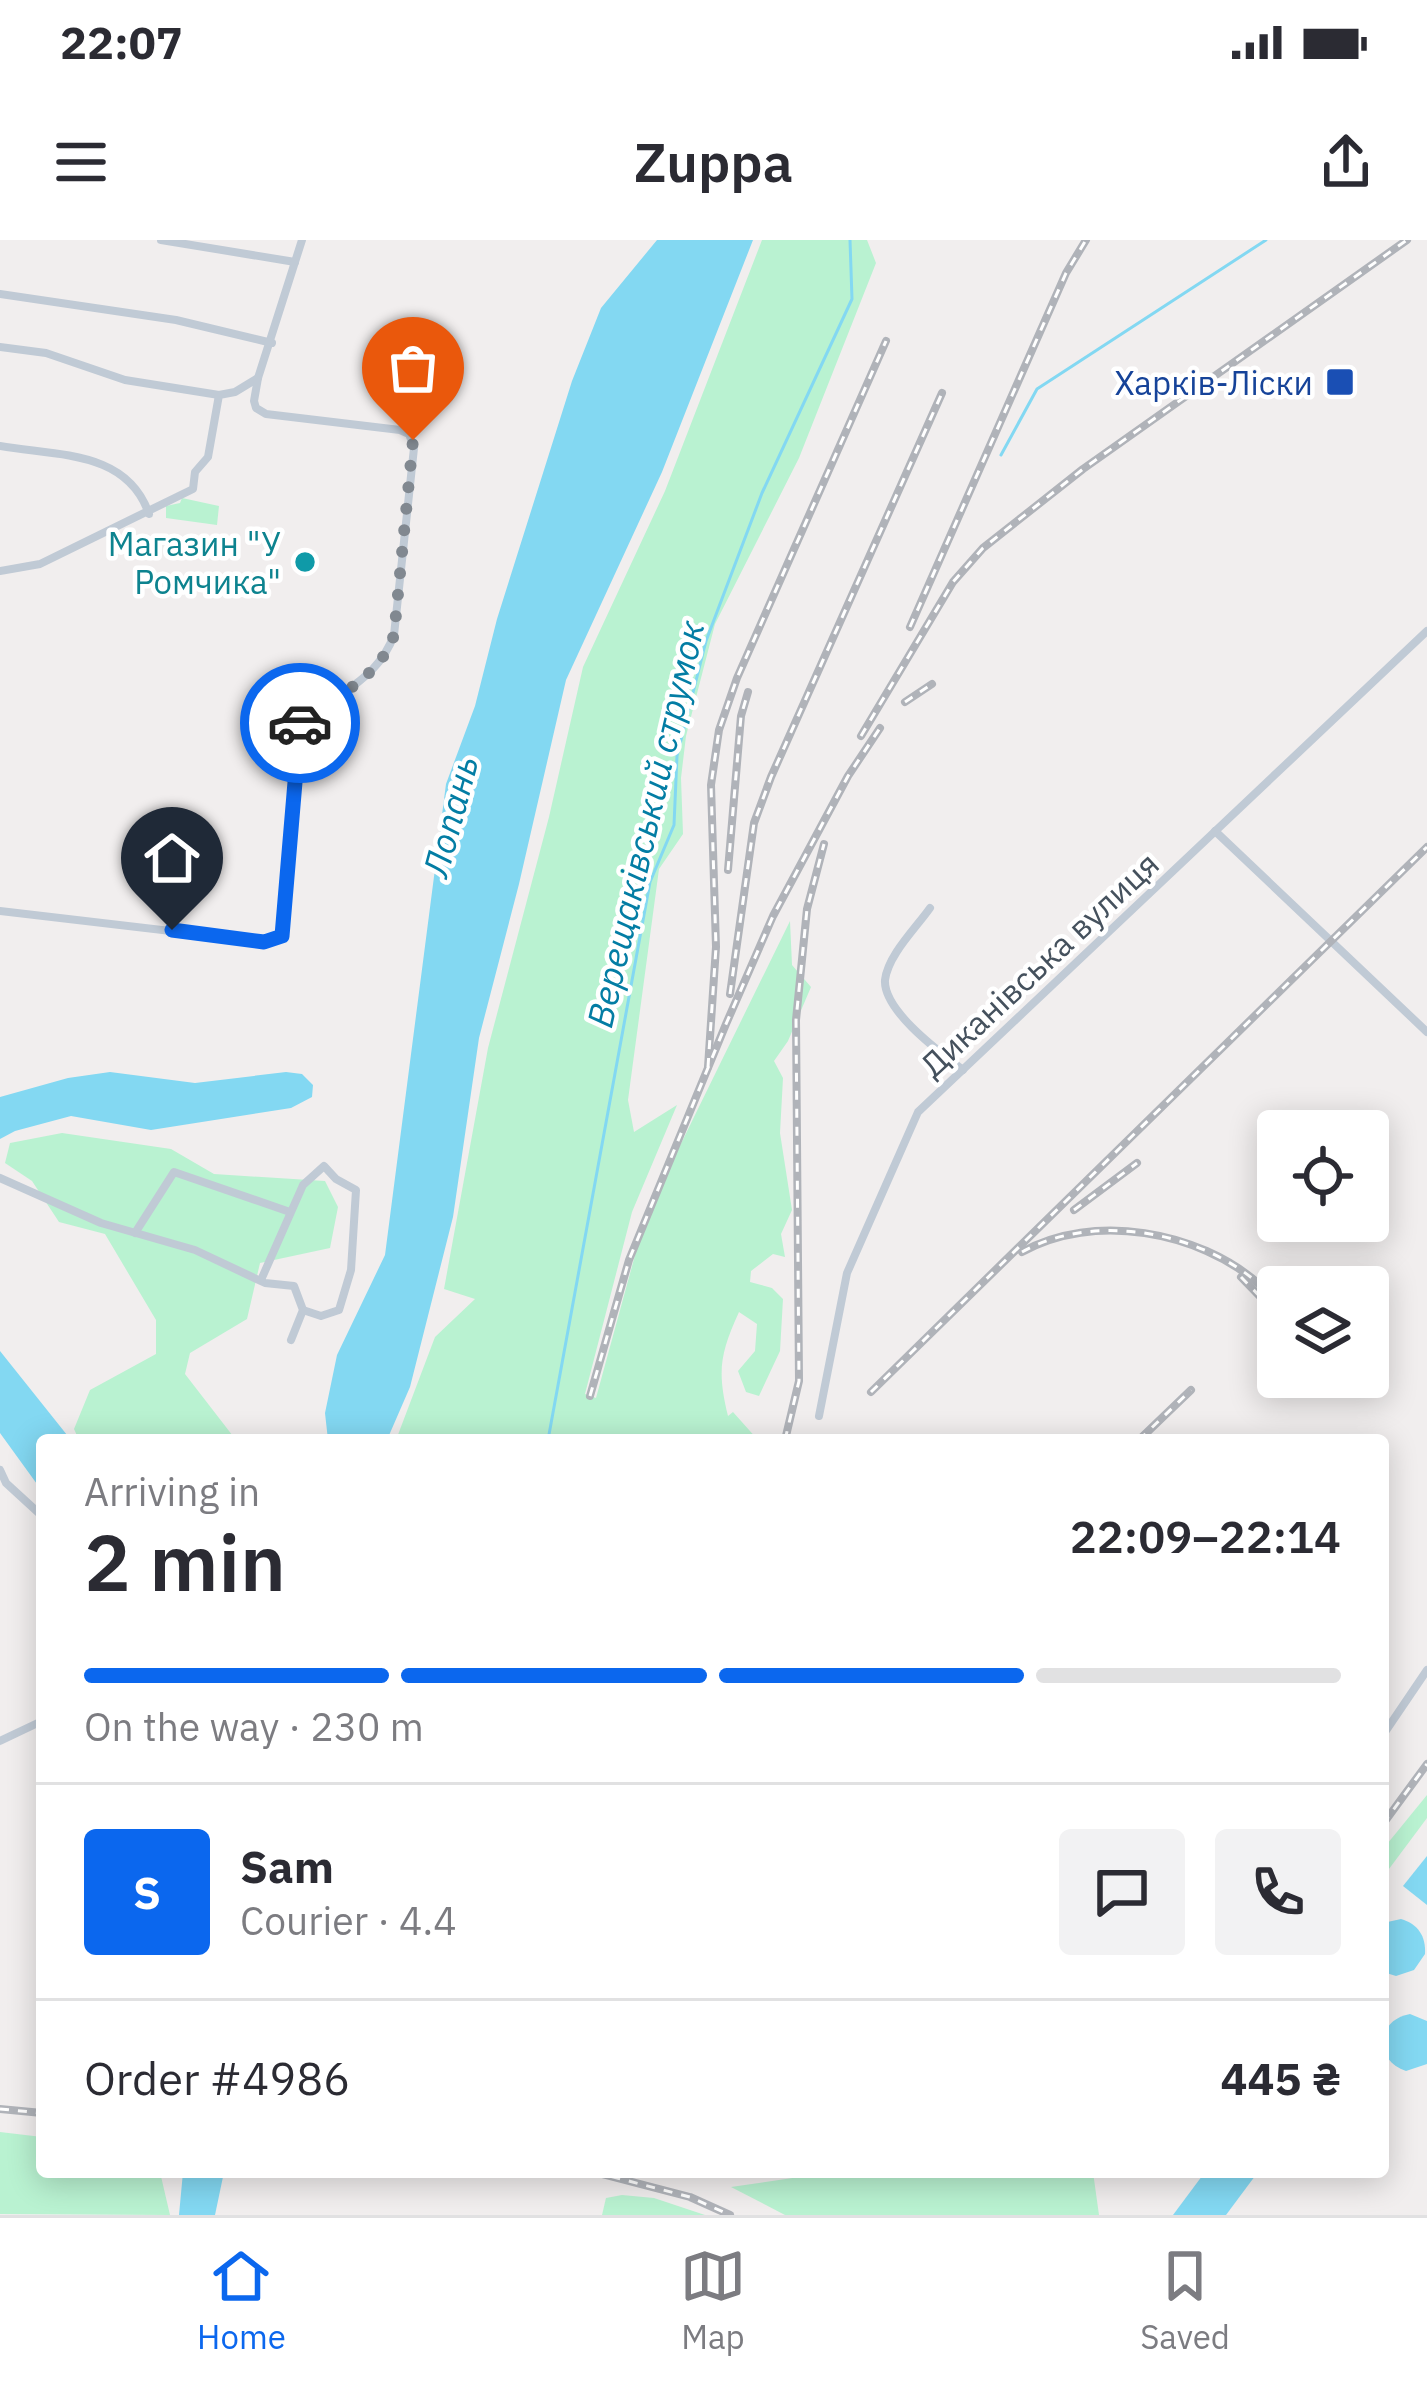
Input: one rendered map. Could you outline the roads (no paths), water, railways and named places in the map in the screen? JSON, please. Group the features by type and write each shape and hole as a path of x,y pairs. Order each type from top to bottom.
{"street":[{"path":"161,240 295,262"},
{"path":"0,911 264,942 282,936 300,722 305,712 338,697 387,654 394,635 414,448 409,434 400,430 266,414 256,408 258,378 302,240"},
{"path":"0,294 176,320 272,344"},
{"path":"0,347 46,353 124,380 219,395 235,392 258,378"},
{"path":"0,571 40,564 193,489 195,472 208,457 219,395"},
{"path":"0,446 104,463 126,475 149,514"},
{"name":"Диканівська вулиця","path":"819,1416 847,1273 918,1112 1427,631"},
{"path":"1215,831 1427,1032"},
{"path":"930,908 892,962 885,980 888,996 932,1046 963,1070"},
{"path":"260,1281 303,1185 324,1166 356,1190 350,1270 339,1310 321,1316 303,1310"},
{"path":"136,1233 174,1172 290,1212"},
{"path":"0,1178 100,1222 195,1250 260,1281 294,1286 303,1310 291,1340"},
{"path":"0,1470 6,1483 36,1510"},
{"path":"1389,1726 1427,1670"},
{"path":"0,1741 36,1724"}],"water":[{"name":"Лопань","path":"657,240 753,240 662,472 566,680 479,1038 453,1217 410,1387 390,1434 327,1434 325,1413 337,1355 385,1255 446,784 475,706 497,619 572,381 601,308"},
{"path":"110,1072 195,1083 286,1072 302,1074 313,1085 312,1097 291,1108 151,1130 71,1116 0,1139 0,1097"},
{"path":"0,1351 66,1434 36,1434 36,1483 0,1433"},
{"path":"1427,1856 1427,1905 1403,1886"},
{"path":"1401,1919 1412,1924 1424,1942 1425,1954 1414,1970 1396,1976 1389,1974 1389,1922"},
{"path":"1410,2014 1427,2021 1427,2064 1406,2071 1389,2059 1389,2026"},
{"path":"182,2178 223,2178 215,2215 179,2215"},
{"path":"1201,2178 1254,2178 1226,2215 1173,2215"}],"waterway":[{"name":"Верещаківський струмок","path":"549,1434 650,882 674,825 677,756 706,641 762,493 852,299 850,240"},
{"path":"1001,455 1037,389 1266,240"}],"railway":[{"path":"910,627 1066,273 1086,240"},
{"path":"861,736 953,582 983,548 1083,469 1407,240"},
{"path":"708,1067 716,947 711,785 719,730 737,678 886,341"},
{"path":"730,994 754,823 942,393"},
{"path":"905,702 932,684"},
{"path":"728,870 741,716 748,692"},
{"path":"590,1396 629,1260 726,1024 773,916 848,776 880,728"},
{"path":"786,1434 799,1381 796,1020 807,909 824,844"},
{"path":"871,1392 1427,847"},
{"path":"1074,1210 1137,1163"},
{"path":"1022,1252 1081,1233 1145,1233 1207,1251 1257,1282"},
{"path":"1241,1277 1257,1293"},
{"path":"1145,1434 1191,1390"},
{"path":"1389,1816 1427,1764"},
{"path":"0,2109 36,2112"},
{"path":"617,2178 690,2197 730,2215"}],"place":[{"name":"Харків-Ліски","path":"1340,382"},
{"name":"Магазин \"У Ромчика\"","path":"305,562"}]}
